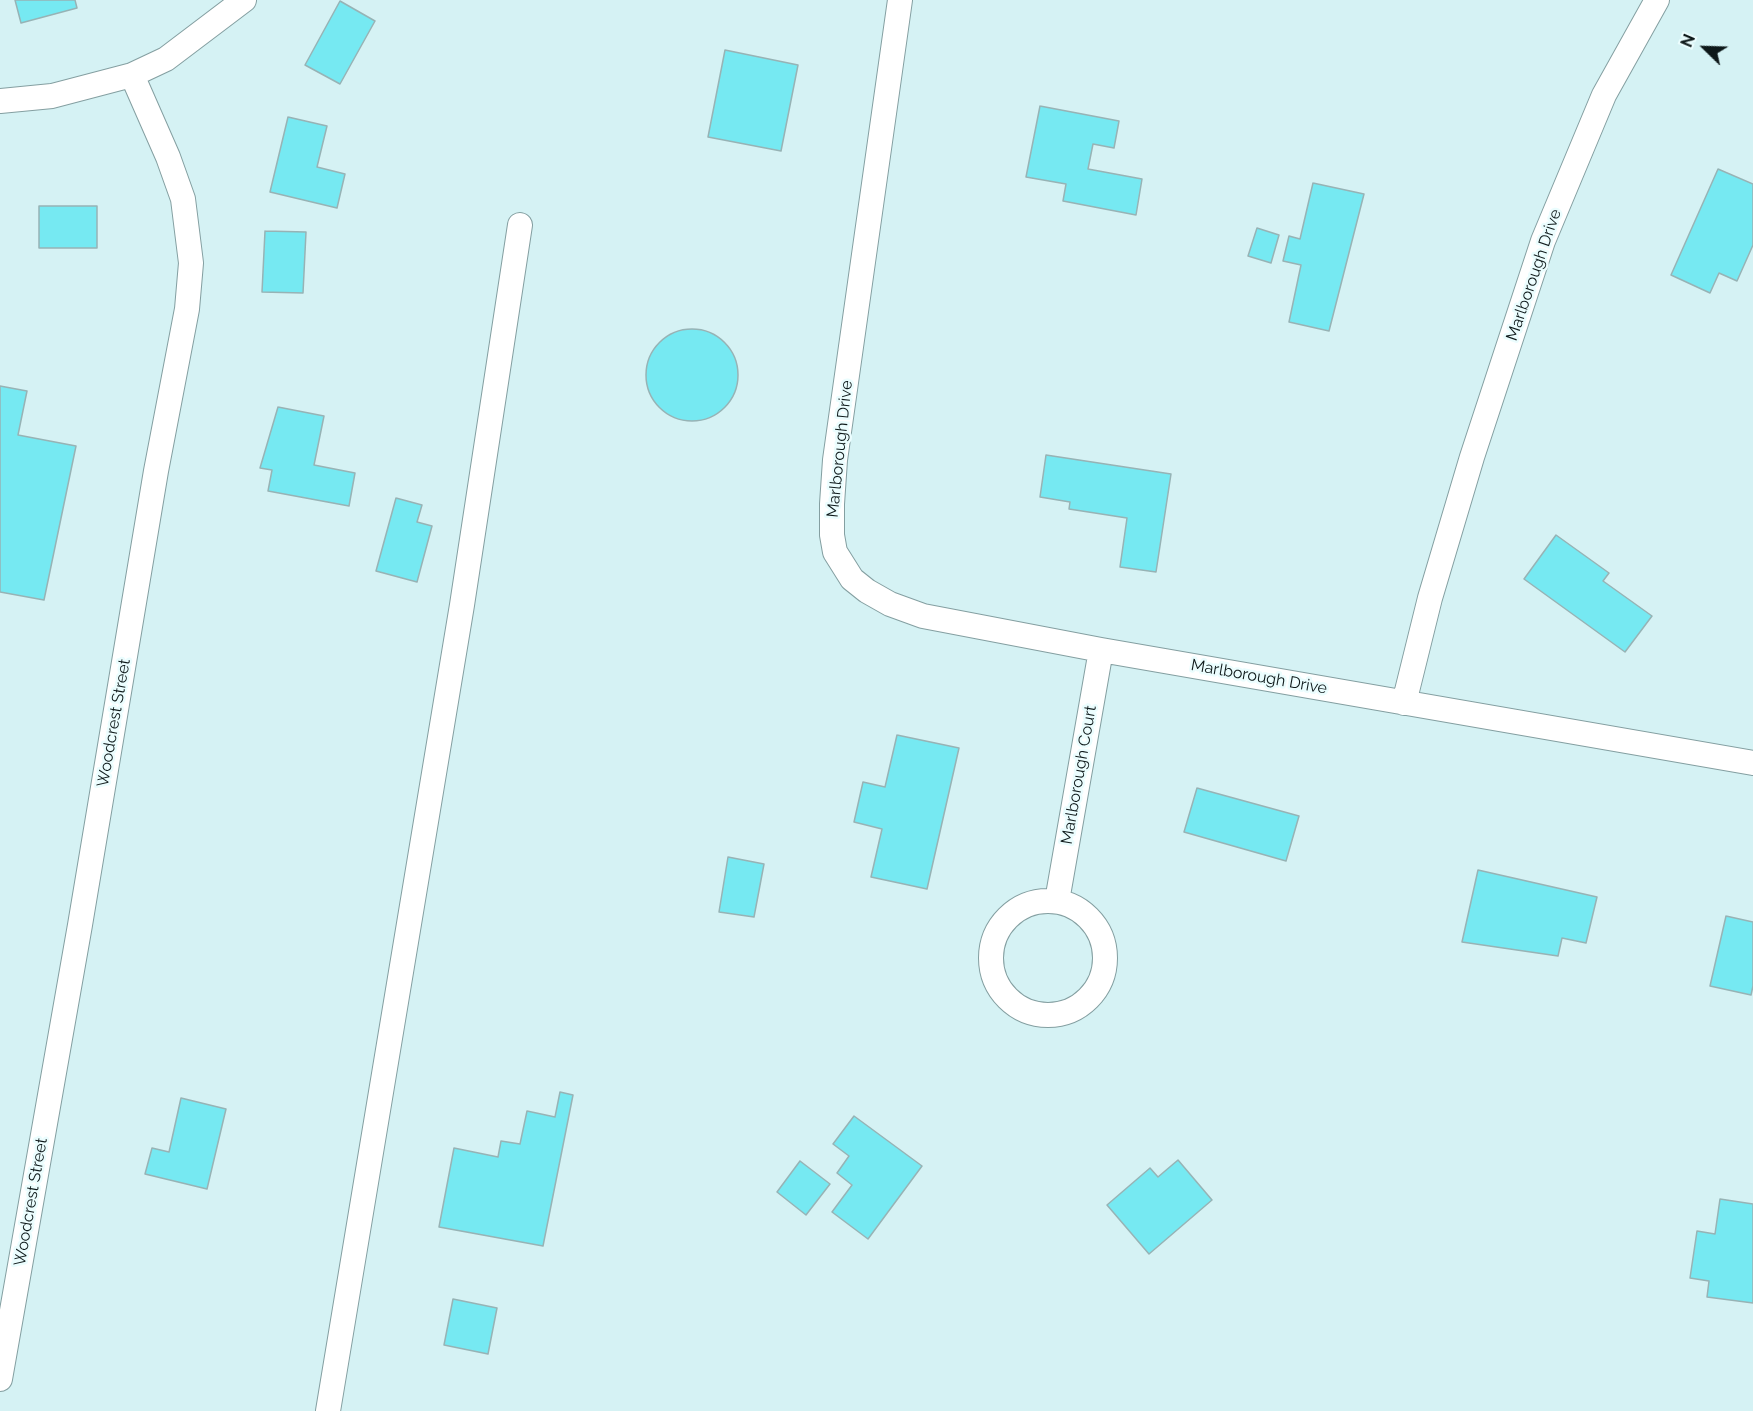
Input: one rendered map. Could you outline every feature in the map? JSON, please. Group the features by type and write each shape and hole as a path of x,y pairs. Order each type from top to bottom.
{"street":[{"path":"0,101 52,96 132,75 166,58 244,0"},
{"name":"Marlborough Drive","path":"900,0 835,460 832,524 835,552 852,579 890,604 923,616 1101,650 1753,763"},
{"name":"Marlborough Drive","path":"1404,703 1446,543 1543,241 1604,95 1657,0"},
{"name":"Woodcrest Street","path":"0,1379 78,937 156,471 187,309 191,263 183,199 168,157 132,75"},
{"path":"327,1411 462,605 520,225"},
{"name":"Marlborough Court","path":"1057,901 1101,650"},
{"path":"1041,901 1057,901 1079,910 1091,921 1100,934 1104,949 1104,965 1100,980 1092,994 1080,1005 1066,1012 1051,1015 1035,1013 1007,998 992,970 991,954 994,939 1001,925 1012,913 1026,905 1041,901"}],"building":[{"path":"15,0 75,0 77,8 21,23"},
{"path":"340,1 375,21 340,84 305,65"},
{"path":"725,50 798,65 781,151 708,137"},
{"path":"1040,106 1119,121 1114,148 1093,144 1088,169 1142,179 1136,215 1063,201 1066,184 1026,177"},
{"path":"288,117 327,126 317,167 345,174 337,208 270,192"},
{"path":"1718,169 1753,184 1753,245 1737,281 1719,273 1710,293 1671,275"},
{"path":"1313,183 1364,194 1329,331 1289,322 1301,265 1283,261 1289,236 1300,239"},
{"path":"39,206 97,206 97,248 39,248"},
{"path":"1257,228 1279,235 1271,263 1248,256"},
{"path":"265,231 306,232 303,293 262,292"},
{"path":"692,329 710,332 725,342 735,357 738,375 735,393 725,408 710,418 692,421 674,418 659,408 649,393 646,375 649,357 659,342 674,332"},
{"path":"0,386 27,391 18,435 76,446 44,600 0,592"},
{"path":"278,407 324,416 314,465 355,473 349,506 268,491 272,470 260,468"},
{"path":"1046,455 1171,474 1156,572 1120,567 1127,518 1069,509 1070,502 1040,497"},
{"path":"396,498 422,505 417,522 432,526 417,582 376,571"},
{"path":"1556,535 1609,573 1603,581 1652,616 1625,652 1524,579"},
{"path":"897,735 959,748 927,889 871,877 882,829 854,822 863,782 885,787"},
{"path":"1197,788 1299,816 1286,861 1184,832"},
{"path":"728,857 764,864 754,917 719,912"},
{"path":"1478,870 1597,897 1586,943 1562,938 1558,956 1462,942"},
{"path":"1726,916 1753,922 1751,995 1710,986"},
{"path":"560,1092 573,1095 543,1246 439,1227 454,1148 498,1157 501,1141 520,1144 527,1111 555,1117"},
{"path":"181,1098 226,1109 207,1189 145,1174 152,1148 169,1152"},
{"path":"854,1116 922,1166 868,1239 832,1212 852,1185 837,1173 849,1156 833,1144"},
{"path":"1178,1160 1212,1200 1149,1254 1107,1205 1150,1168 1158,1177"},
{"path":"800,1161 830,1184 806,1215 777,1192"},
{"path":"1720,1199 1753,1204 1753,1303 1707,1297 1709,1281 1690,1278 1697,1231 1715,1234"},
{"path":"453,1299 497,1308 488,1354 444,1345"}]}
